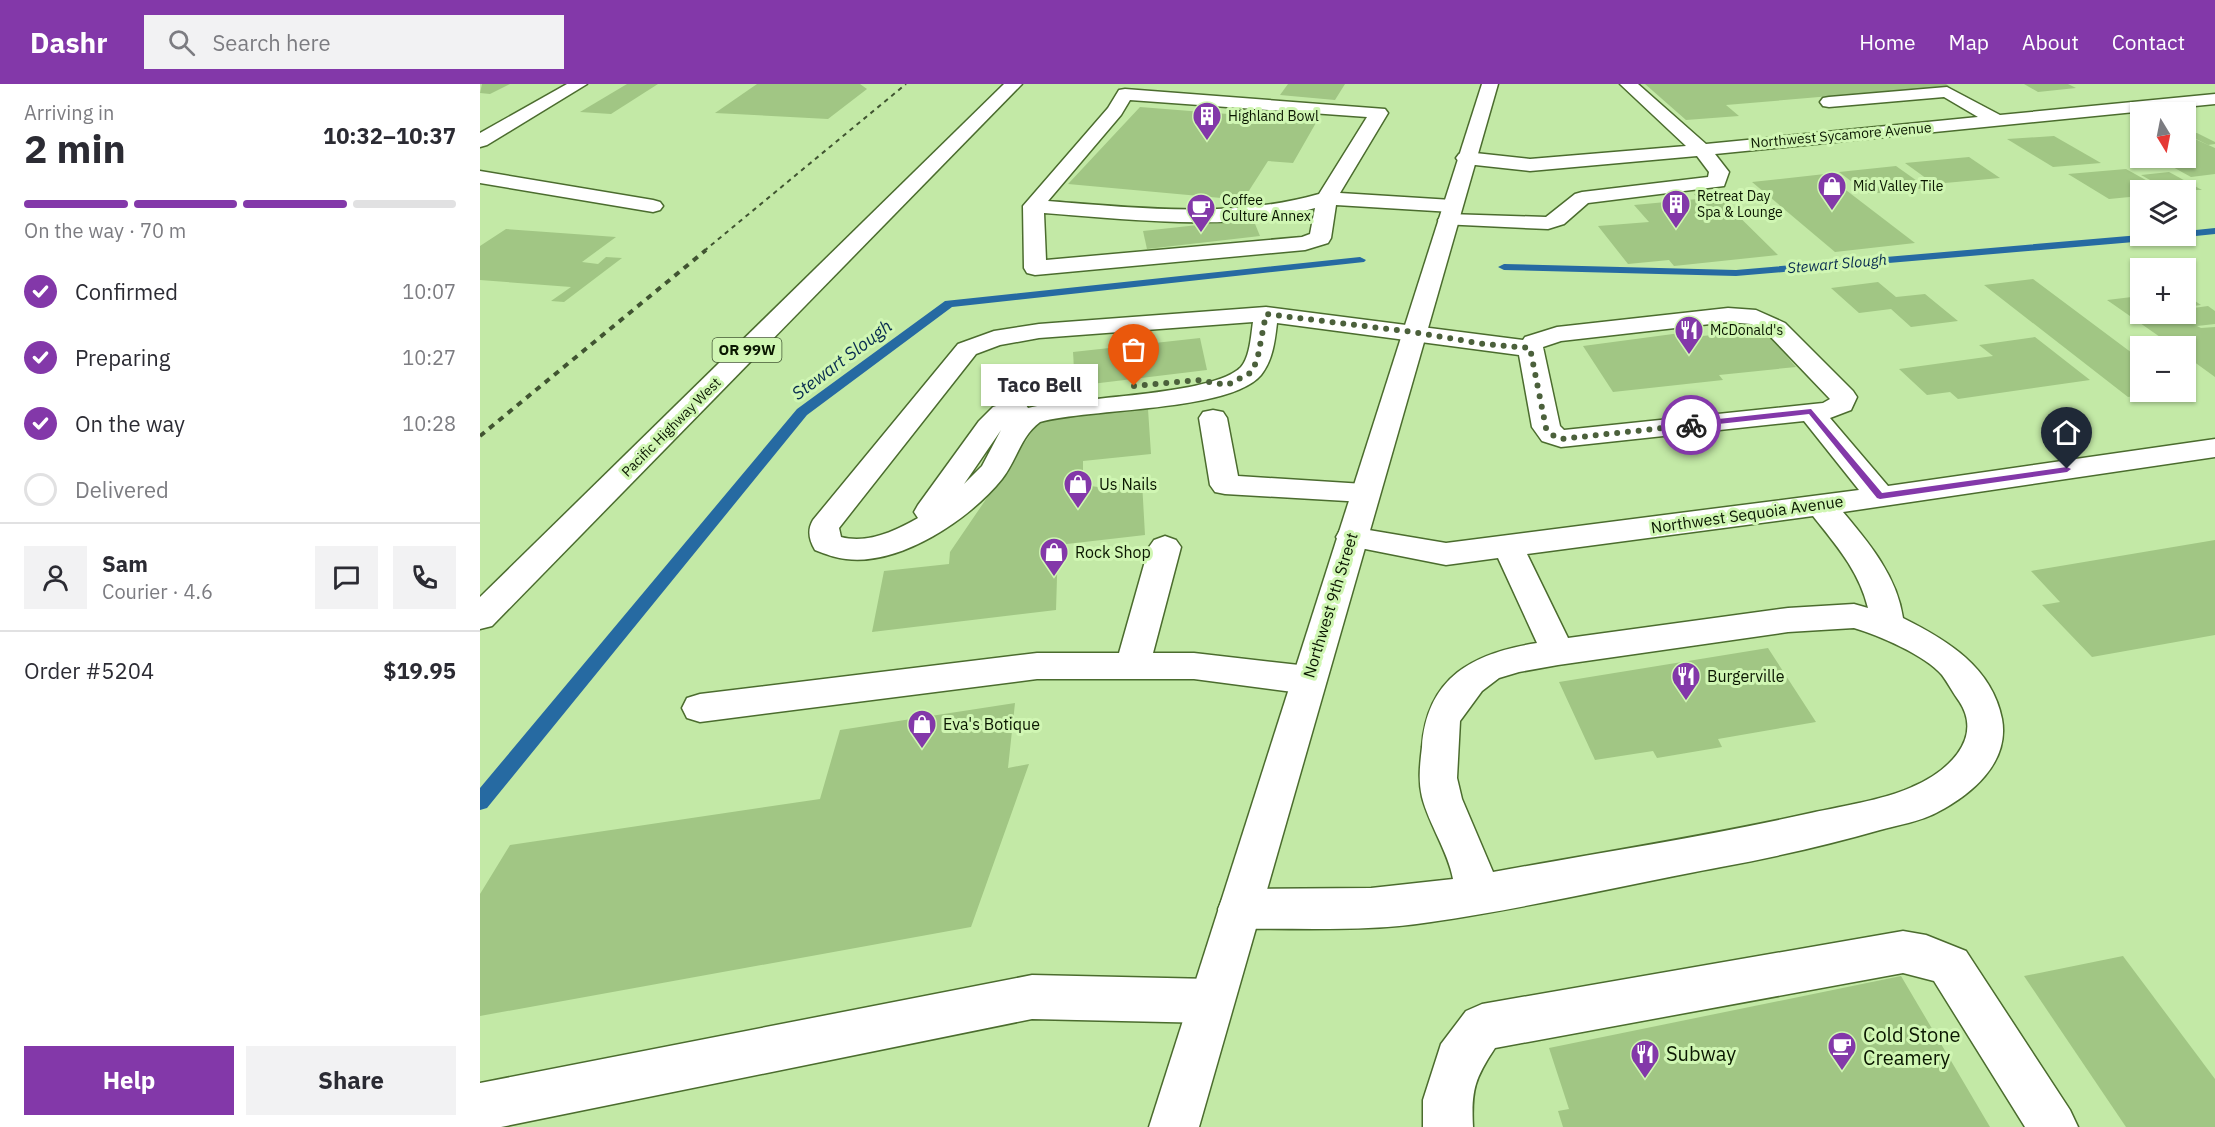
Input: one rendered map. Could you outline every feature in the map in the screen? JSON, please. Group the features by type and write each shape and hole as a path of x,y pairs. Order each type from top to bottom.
{"main road":[{"path":"480,141 579,84"},
{"name":"Pacific Highway West","path":"480,617 1014,84"},
{"name":"Northwest 9th Street","path":"1174,1127 1364,493 1490,84"},
{"path":"1033,206 1182,217 1286,210 1328,198 1548,223 1557,220 1582,198 1718,182 1719,172 1701,149 1628,84"},
{"path":"1829,102 1954,88 1996,120"},
{"path":"1125,94 1378,113 1328,198 1320,238 1305,243 1035,268 1033,206 1115,111 1125,94"},
{"name":"Northwest Sycamore Avenue","path":"1466,158 1530,165 2215,99"},
{"path":"480,177 653,206"},
{"path":"1266,314 1257,361 1250,373 1227,385 1159,399 1089,406 1032,415 1006,441 993,470 954,510 917,532 878,547 849,549 826,543 824,527 967,349 994,338 1039,331 1266,314 1413,332 1484,344 1530,348"},
{"path":"1728,315 1756,317 1776,328 1844,397 1842,404 1829,410 1561,439 1552,435 1546,428 1530,348 1534,342 1557,334 1728,315"},
{"path":"1811,412 1880,496"},
{"path":"1213,418 1225,486 1364,493"},
{"name":"Northwest Sequoia Avenue","path":"1351,537 1446,554 1821,505 2215,448"},
{"path":"1821,505 1869,566 1882,594 1887,626"},
{"path":"1508,546 1558,652"},
{"path":"1131,667 1165,547"},
{"path":"1239,909 1371,908 1430,903 1786,836 1921,802 1952,784 1976,761 1986,734 1981,705 1953,664 1917,640 1887,626 1854,616 1788,620 1558,652 1517,659 1487,669 1470,681 1452,701 1442,721 1437,778 1442,799 1472,873 1476,894"},
{"path":"700,708 1037,666 1194,666 1308,680"},
{"path":"1448,1127 1447,1100 1458,1061 1482,1028 1903,952 1926,956 1950,966 2053,1127"},
{"path":"480,1107 1032,997 1211,1001"}],"building":[{"path":"482,84 510,84 490,94 480,93"},
{"path":"627,84 658,84 611,114 580,112"},
{"path":"757,84 860,84 867,89 828,119 715,113"},
{"path":"1288,84 1345,84 1335,100 1280,95"},
{"path":"1645,84 1946,84 1949,86 1726,105 1739,116 1686,120"},
{"path":"2024,84 2068,84 2076,88 2038,92"},
{"name":"Highland Bowl","path":"1140,107 1317,121 1293,163 1268,161 1243,200 1068,184"},
{"path":"2196,133 2215,144 2208,145 2196,139"},
{"path":"2054,136 2101,163 2053,167 2007,139"},
{"path":"2196,139 2215,148 2215,174 2191,177 2175,168 2196,168"},
{"path":"1969,157 2000,178 1934,184 1905,163"},
{"path":"1896,166 1927,188 1868,194 1839,172"},
{"path":"2126,169 2146,180 2130,180 2130,197 2109,199 2068,174"},
{"path":"2169,172 2184,180 2150,180 2141,175"},
{"name":"Mid Valley Tile","path":"1825,174 1915,243 1835,252 1752,182"},
{"name":"Retreat Day Spa & Lounge","path":"1714,192 1778,255 1674,266 1669,260 1628,264 1598,226 1649,222 1634,205 1698,199 1694,194"},
{"name":"Coffee Culture Annex","path":"1253,219 1260,236 1147,249 1143,231"},
{"path":"506,229 616,237 582,262 598,264 606,257 622,258 564,302 551,301 571,287 480,280 480,246"},
{"path":"2033,279 2130,352 2130,397 2128,397 1984,285"},
{"path":"1878,282 1896,297 1925,294 1958,321 1911,327 1891,309 1859,313 1831,288"},
{"path":"2130,297 2130,316 2107,300"},
{"path":"2208,306 2215,311 2215,324 2197,326 2215,327 2215,377 2196,363 2196,336 2159,336 2141,324 2196,324 2196,308"},
{"name":"McDonald's","path":"1764,330 1796,367 1719,375 1723,380 1613,392 1583,346 1688,332 1692,337"},
{"path":"2035,337 2090,380 1958,399 1950,392 1927,395 1899,369 1993,356 1979,345"},
{"path":"1200,338 1207,370 1075,386 1073,352"},
{"path":"1148,409 1151,454 1083,461 1083,485 1098,487 1142,482 1145,535 1058,545 1056,610 872,632 884,571 949,564 950,552 1040,420"},
{"path":"2215,540 2215,635 2092,657 2042,605 2060,602 2031,571"},
{"name":"Burgerville","path":"1768,648 1816,722 1718,739 1722,747 1657,758 1653,751 1595,760 1559,682"},
{"path":"1015,703 1008,768 1029,764 971,927 480,1016 480,894 510,845 820,799 840,730"},
{"path":"2123,956 2215,1079 2215,1127 2126,1127 2024,976"},
{"name":"Cold Stone Creamery","path":"1901,976 1990,1127 1563,1127 1558,1111 1569,1109 1549,1048"}],"waterway":[{"name":"Stewart Slough","path":"2196,233 2215,231"},
{"name":"Stewart Slough","path":"1504,267 1736,273 2130,239"},
{"name":"Stewart Slough","path":"480,802 802,412 949,304 1360,260"}],"railway":[{"path":"704,251 906,84"},
{"path":"480,436 706,250"}],"way so far":[{"path":"1134,386 1197,380 1227,385 1250,373 1257,361 1266,314 1413,332 1484,344 1530,348 1546,428 1552,435 1561,439 1691,425"}],"place":[{"name":"Highland Bowl","path":"1207,142"},
{"name":"Mid Valley Tile","path":"1832,212"},
{"name":"Retreat Day Spa & Lounge","path":"1676,230"},
{"name":"Coffee Culture Annex","path":"1201,234"},
{"name":"McDonald's","path":"1689,356"},
{"name":"Taco Bell","path":"1134,386"},
{"name":"Us Nails","path":"1078,510"},
{"name":"Rock Shop","path":"1054,578"},
{"name":"Burgerville","path":"1686,702"},
{"name":"Eva's Botique","path":"922,750"},
{"name":"Cold Stone Creamery","path":"1842,1072"},
{"name":"Subway","path":"1645,1080"}],"route":[{"path":"1691,425 1811,412 1880,496 2067,469"}]}
